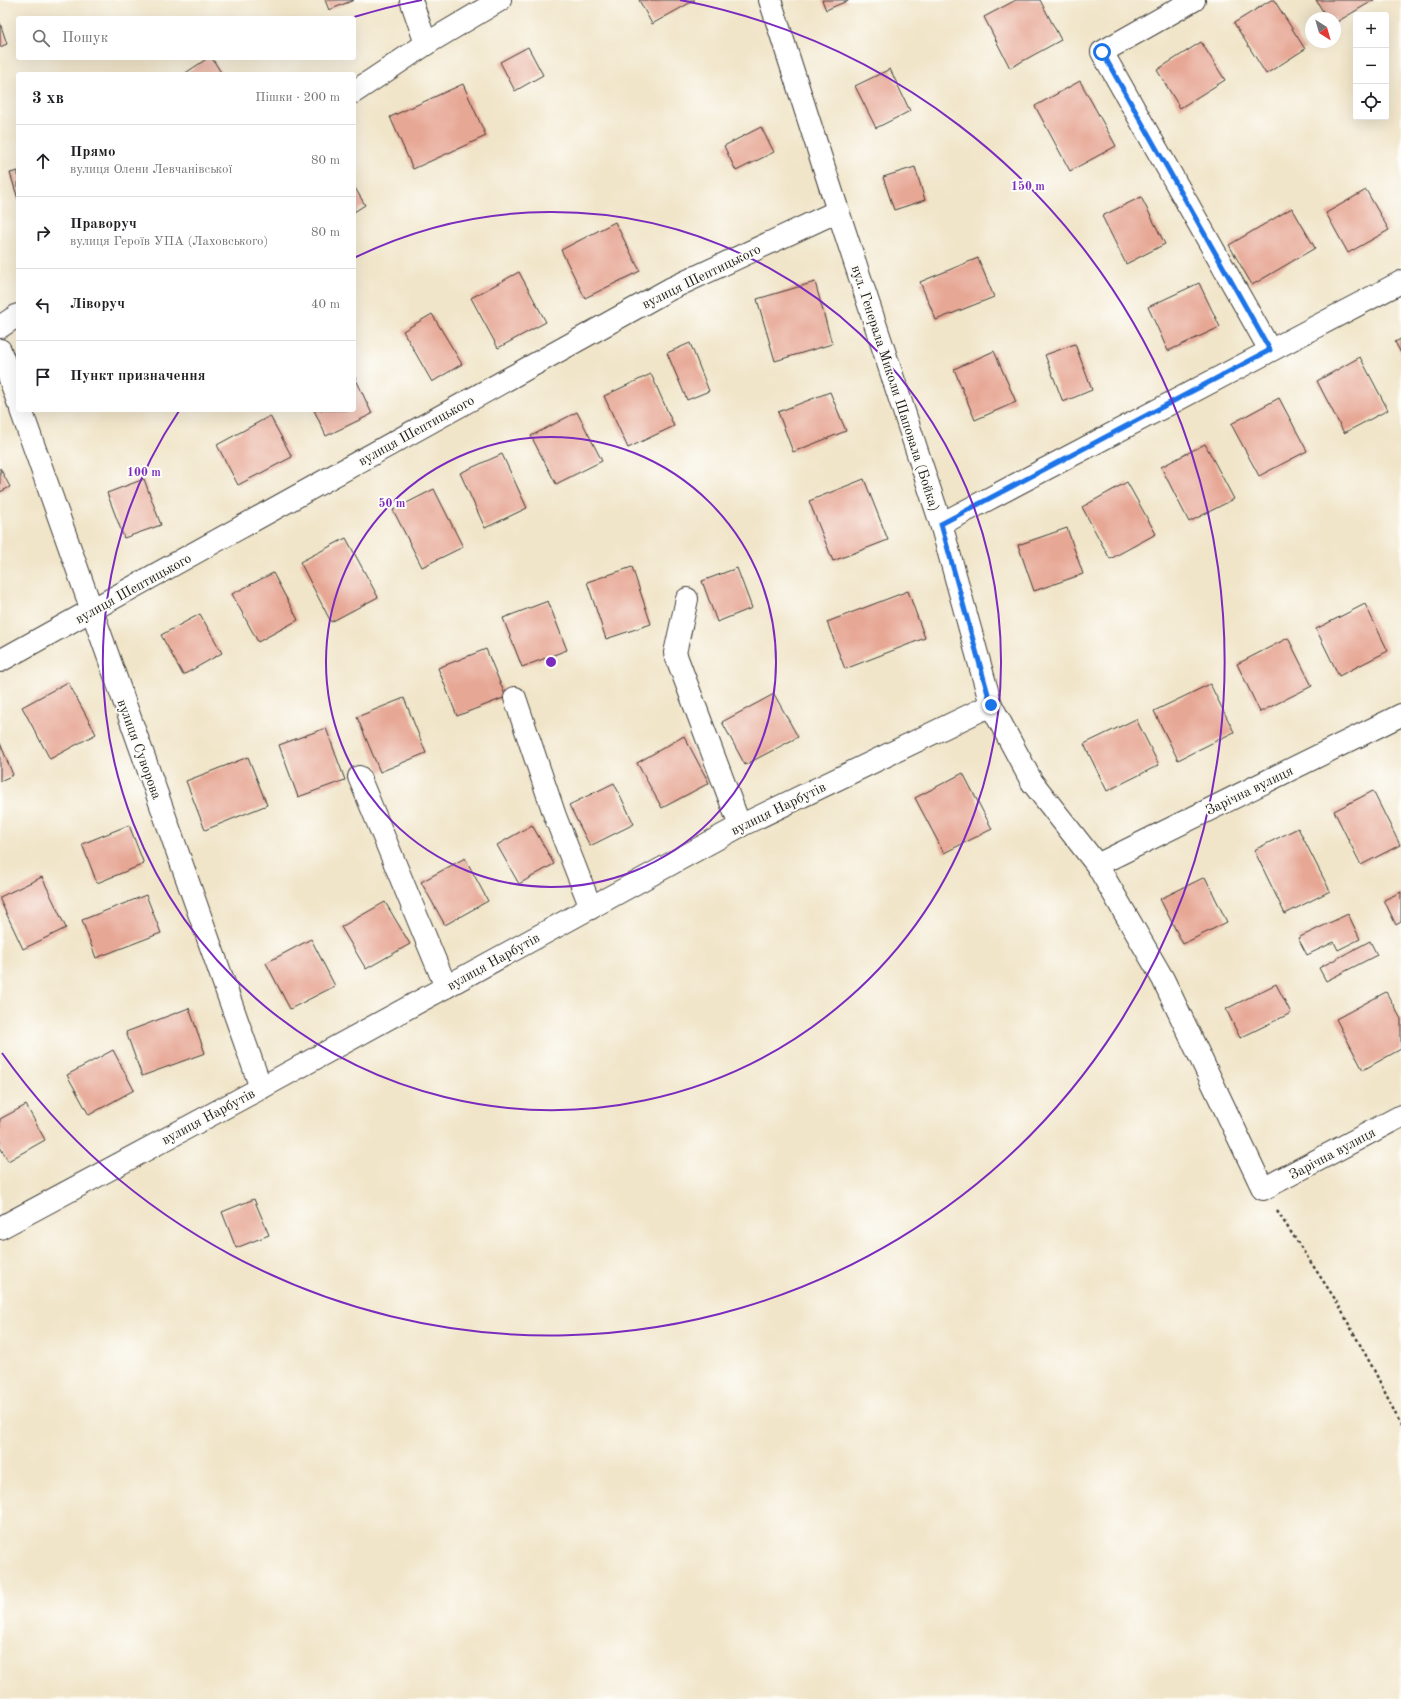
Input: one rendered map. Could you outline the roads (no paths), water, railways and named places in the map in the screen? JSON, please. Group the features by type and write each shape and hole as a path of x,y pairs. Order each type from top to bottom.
{"street":[{"path":"411,0 426,44"},
{"path":"356,91 426,44 500,0"},
{"name":"вул. Генерала Миколи Шаповала (Бойка)","path":"770,0 941,524 991,705 1032,782 1097,865 1164,979 1263,1189"},
{"path":"1194,0 1102,52 1270,350"},
{"name":"вулиця Шептицького","path":"0,661 670,289 838,211"},
{"path":"941,524 1401,282"},
{"path":"0,327 16,316"},
{"path":"0,350 16,396"},
{"name":"вулиця Суворова","path":"22,412 261,1088"},
{"path":"687,599 675,653 740,826"},
{"path":"515,698 555,816 591,908"},
{"name":"вулиця Нарбутів","path":"0,1228 261,1088 740,826 991,705"},
{"name":"Зарічна вулиця","path":"1097,865 1401,715"},
{"path":"359,776 446,987"},
{"name":"Зарічна вулиця","path":"1263,1189 1401,1116"}]}
